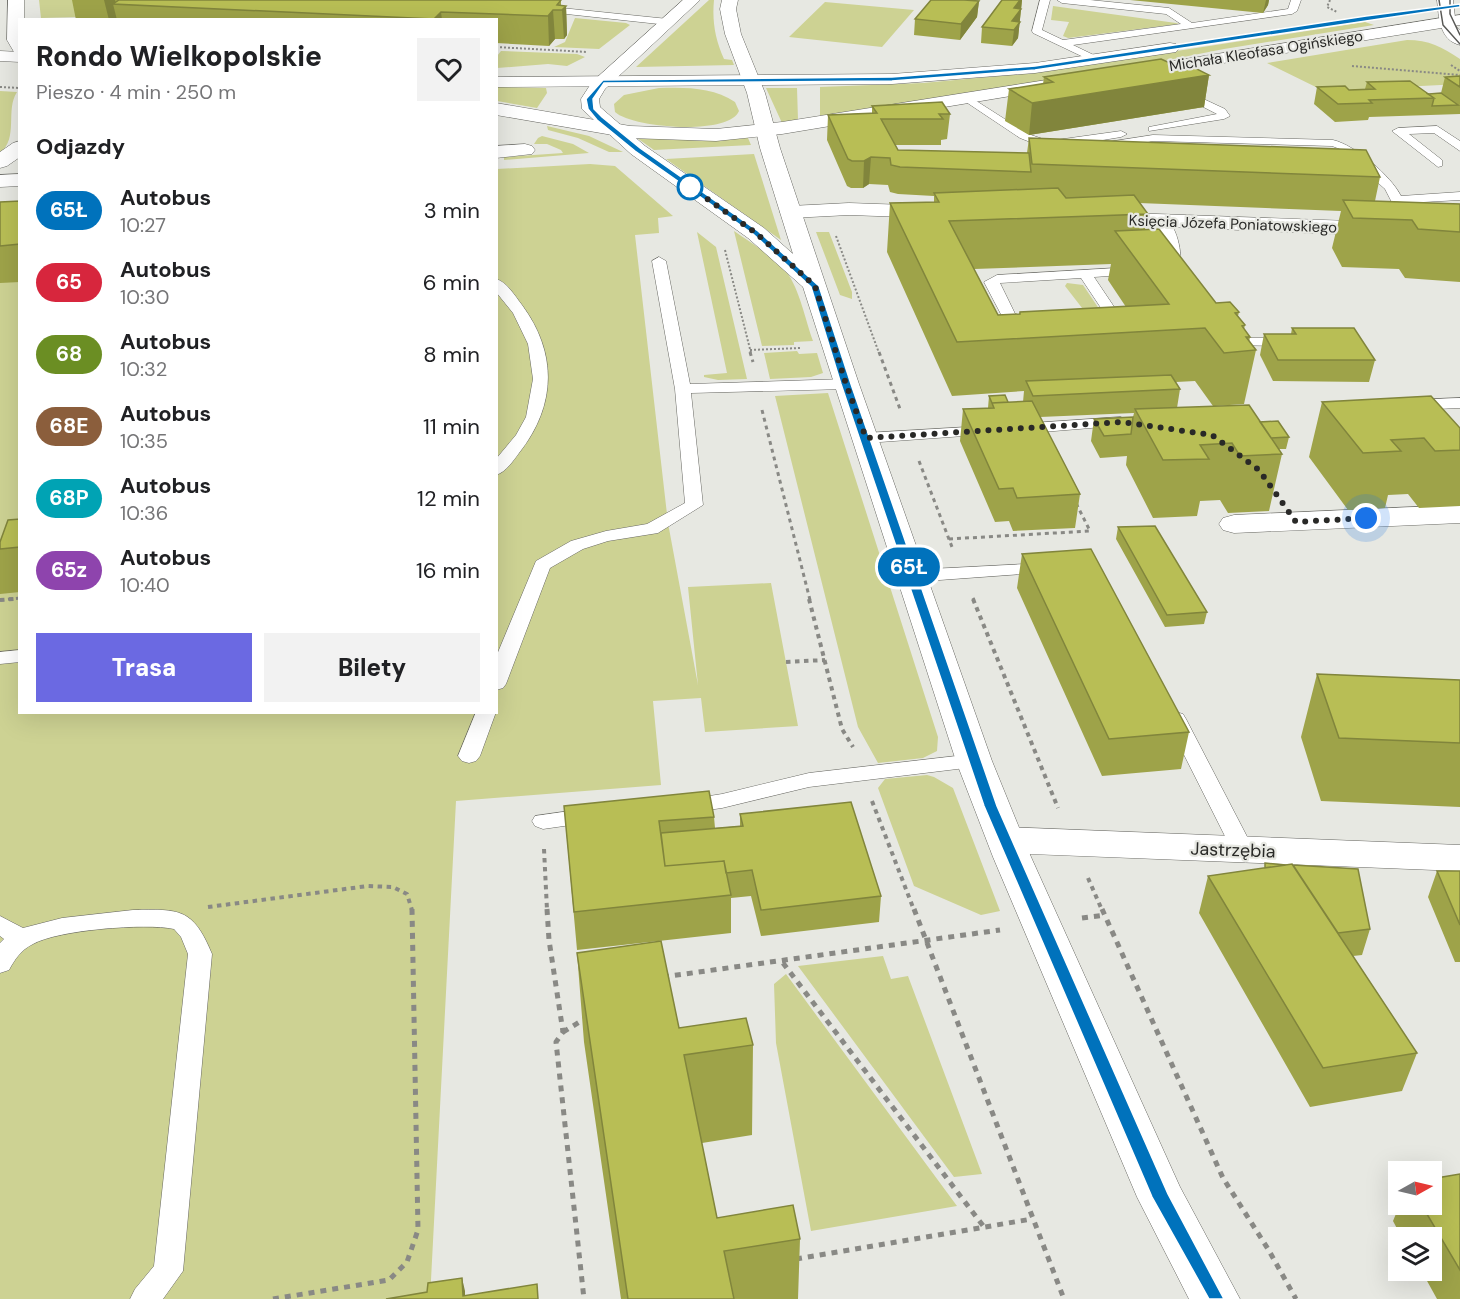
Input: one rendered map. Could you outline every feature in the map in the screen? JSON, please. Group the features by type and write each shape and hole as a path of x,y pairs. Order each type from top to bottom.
{"street":[{"path":"16,0 16,40 18,44"},
{"path":"692,0 603,81 593,93 590,105 600,118 638,150 756,233 815,286"},
{"path":"730,0 728,9 733,34 752,81 764,130 846,384 974,761 1161,1197 1215,1299"},
{"path":"1386,15 1451,11 1460,40"},
{"name":"Michała Kleofasa Ogińskiego","path":"1139,75 1451,11"},
{"name":"Michała Kleofasa Ogińskiego","path":"603,81 752,81 928,77 1035,68 1096,72 1186,46"},
{"path":"0,56 18,57"},
{"path":"0,74 18,74"},
{"path":"498,82 603,81"},
{"path":"498,109 612,129 687,136 764,130 1067,82"},
{"path":"0,164 18,149"},
{"path":"498,152 525,150"},
{"path":"0,164 18,165"},
{"path":"0,181 18,180"},
{"path":"791,212 938,205 960,213"},
{"name":"Księcia Józefa Poniatowskiego","path":"1083,218 1460,232"},
{"path":"1234,524 1460,514"},
{"name":"Jastrzębia","path":"1006,840 1460,858"}],"lane":[{"path":"1045,0 1037,31 1062,43 1096,72"},
{"path":"1062,0 1169,11 1190,26"},
{"path":"1062,43 1292,11 1296,0"},
{"path":"533,8 668,22"},
{"path":"967,98 1024,136 1048,145 1224,116 1221,111 1173,88"},
{"path":"1438,163 1398,131 1437,129 1460,147"},
{"path":"1057,158 1045,157 1153,138 1333,143 1344,147 1390,187 1411,230"},
{"path":"1342,165 1366,166"},
{"path":"1397,200 1460,196"},
{"path":"1035,342 1020,337 991,282 997,279 1177,270 1174,249 1163,221"},
{"path":"498,679 542,565 578,545 606,536 652,529 694,505 683,389 660,261"},
{"path":"1085,274 1129,340 1119,341"},
{"path":"498,285 512,299 529,325 539,354 539,384 533,418 498,467"},
{"path":"1217,333 1223,342 1305,342"},
{"path":"683,389 846,384"},
{"path":"1402,405 1460,403"},
{"path":"866,438 1134,423"},
{"path":"912,576 1063,567"},
{"path":"0,658 18,656"},
{"path":"1166,700 1243,850"},
{"path":"469,756 485,714"},
{"path":"666,808 722,801 809,780 974,761"},
{"path":"543,821 610,814"},
{"path":"0,964 2,957 23,939 33,933 55,927 151,917 180,921 192,933 200,954 168,1271 145,1299"},
{"path":"0,925 23,939"}],"path":[{"path":"1330,0 1327,7 1337,12"},
{"path":"498,47 590,52"},
{"path":"1345,66 1460,75"},
{"path":"0,87 18,88"},
{"path":"831,210 836,219 831,226 949,539 1072,843 1223,1178 1268,1249 1296,1299"},
{"path":"725,247 755,369"},
{"path":"750,350 805,348"},
{"path":"761,402 842,729 854,749"},
{"path":"949,539 1090,531 1075,500"},
{"path":"0,600 18,598"},
{"path":"786,662 825,660"},
{"path":"869,792 924,942 1064,1299"},
{"path":"543,821 549,940 563,1032"},
{"path":"151,917 176,911 368,886 393,887 407,894 412,906 418,1230 407,1262 389,1281 273,1299"},
{"path":"652,978 924,942"},
{"path":"782,962 984,1227"},
{"path":"584,1299 556,1042 563,1032 593,1014"},
{"path":"789,1261 1032,1219"}],"green space":[{"path":"39,0 114,0 80,17 41,18"},
{"path":"709,0 714,0 715,30 721,52 724,59 732,60 734,65 636,67"},
{"path":"825,2 914,10 882,47 789,37"},
{"path":"1053,6 1179,24 1068,38 1063,36 1069,22 1051,20"},
{"path":"575,18 630,25 599,49 554,47 565,42"},
{"path":"1365,22 1374,25 1224,49 1143,65 820,116 820,87 923,83 1041,72"},
{"path":"1407,40 1435,45 1460,59 1460,84 1324,91 1267,63"},
{"path":"501,51 577,54 585,57 567,66 548,64 498,68 498,55"},
{"path":"498,87 546,88 547,93 537,108 498,101"},
{"path":"659,88 689,88 718,93 735,102 739,111 731,119 700,127 640,122 625,118 615,112 614,104 624,95"},
{"path":"766,88 797,88 798,120 782,123"},
{"path":"0,91 17,92 12,107 9,140 0,153"},
{"path":"547,126 589,136 623,152 609,152 578,138 548,130"},
{"path":"542,136 573,144 589,153 504,160 504,157 563,153 547,144 534,144"},
{"path":"637,138 714,140 748,138 751,145 654,150"},
{"path":"754,154 781,240 666,159"},
{"path":"590,164 615,166 673,216 658,218 659,233 635,235 668,523 698,685 688,587 771,583 798,726 705,732 701,698 653,701 661,785 456,801 430,1299 0,1299 0,214 18,212 18,714 498,714 498,169"},
{"path":"734,231 768,254 786,271 799,296 813,341 794,342 794,345 762,346"},
{"path":"697,232 716,247 747,379 718,380 704,377 704,375 727,373"},
{"path":"816,232 829,232 852,292 852,299 840,295"},
{"path":"1067,283 1083,285 1116,334 1103,335 1065,286"},
{"path":"797,351 799,354 817,353 823,373 811,377 770,379 764,353"},
{"path":"828,393 938,737 937,751 923,758 878,763 858,727 775,396"},
{"path":"927,775 953,788 1000,911 981,915 914,886 878,788 885,779"},
{"path":"883,956 891,979 908,976 982,1174 954,1177 798,966"},
{"path":"786,974 957,1206 811,1231 776,1043 774,984"}],"building":[{"path":"119,0 561,0 557,5 566,6 562,10 553,10 548,16 441,12 435,18 413,18 113,4"},
{"path":"931,0 979,1 961,24 915,19"},
{"path":"1002,0 1020,0 1014,8 1021,9 1012,21 1020,22 1014,30 982,27"},
{"path":"1161,59 1172,64 1183,62 1209,75 1032,103 1009,89 1053,82 1044,77"},
{"path":"1460,76 1460,87 1445,77"},
{"path":"1410,81 1434,98 1369,100 1372,103 1338,104 1317,87 1345,86 1349,90 1375,89 1367,82"},
{"path":"1441,93 1458,105 1432,106 1434,98 1428,94"},
{"path":"942,102 950,114 939,114 943,119 881,119 898,150 1029,153 1031,172 900,167 891,165 890,158 871,157 864,161 852,161 848,159 828,115 877,113 872,106"},
{"path":"1029,138 1366,150 1380,177 1032,164"},
{"path":"1058,188 1066,198 1134,195 1148,214 949,221 998,315 1169,304 1115,231 1159,229 1216,303 1230,302 1239,312 1235,313 1245,325 1242,326 1250,337 1246,337 1256,350 1224,353 1205,328 957,342 890,203 939,202 934,193"},
{"path":"1343,200 1460,204 1460,232 1418,229 1412,220 1353,218"},
{"path":"18,201 18,244 0,246 0,202"},
{"path":"1292,328 1354,328 1375,360 1278,360 1264,334 1296,334"},
{"path":"1171,375 1180,389 1033,396 1026,381"},
{"path":"1005,395 1008,402 992,403 989,396"},
{"path":"1431,396 1460,428 1460,450 1435,451 1424,438 1391,440 1401,451 1363,453 1322,402"},
{"path":"1032,401 1080,494 1017,498 1013,488 999,489 963,409 994,408 992,403"},
{"path":"1249,405 1282,454 1240,456 1232,443 1200,445 1209,459 1163,460 1135,409"},
{"path":"1133,417 1131,434 1104,436 1094,419"},
{"path":"1278,421 1289,437 1271,438 1260,422"},
{"path":"18,519 18,547 0,549 0,542 8,520"},
{"path":"1155,526 1207,612 1167,615 1118,527"},
{"path":"1091,549 1189,732 1109,739 1022,554"},
{"path":"1317,674 1460,680 1460,743 1339,738"},
{"path":"709,791 714,817 659,821 665,866 724,861 731,895 574,912 564,806"},
{"path":"851,802 881,896 761,910 752,870 726,873 724,861 665,866 661,833 743,826 740,814"},
{"path":"1265,863 1286,865 1265,868"},
{"path":"1292,864 1417,1053 1323,1068 1208,876"},
{"path":"1293,865 1358,869 1370,929 1338,933"},
{"path":"1437,871 1460,871 1460,925"},
{"path":"661,941 679,1028 746,1018 753,1045 684,1055 717,1218 793,1205 800,1239 724,1251 734,1299 628,1299 577,953"},
{"path":"1460,1174 1460,1270 1442,1240 1442,1227 1435,1227 1428,1215 1442,1215 1442,1177"},
{"path":"462,1278 463,1296 537,1284 538,1299 386,1299 427,1292 428,1283"}],"tram line":[{"path":"1439,0 1443,25 1460,44"},
{"path":"1450,0 1450,14 1460,35"}],"bus line":[{"name":"65Ł","path":"1215,1299 1161,1197 991,806 846,384 815,286 756,233 638,150 591,109 590,99 603,81 808,81 952,76 1096,60 1366,17 1460,6"}],"route":[{"path":"690,187 756,233 815,286 866,438 1122,422 1212,435 1259,470 1296,522 1366,518"}]}
